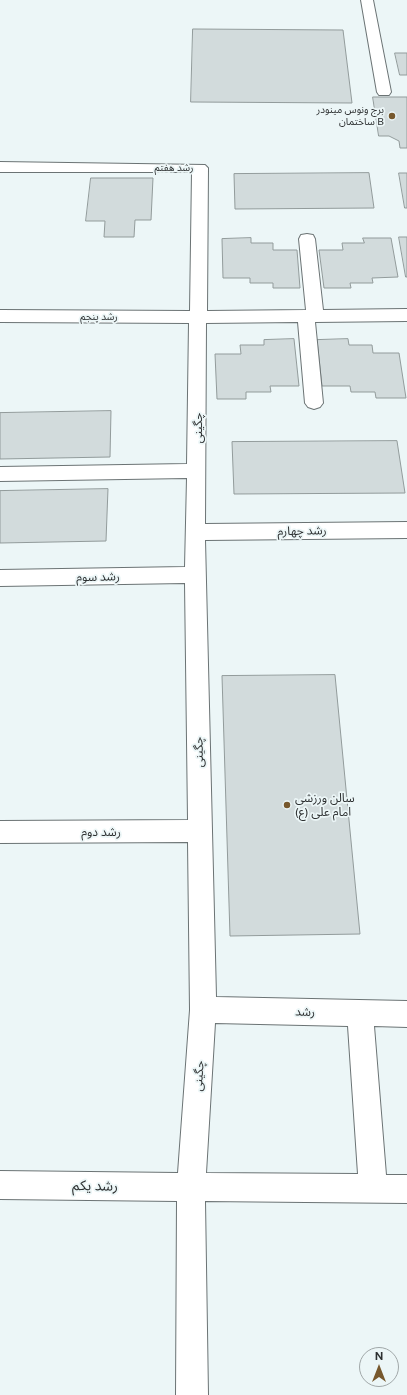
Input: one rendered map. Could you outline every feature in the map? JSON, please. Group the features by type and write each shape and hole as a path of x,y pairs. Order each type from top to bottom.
{"street":[{"path":"367,0 384,92"},
{"name":"رشد هفتم","path":"0,167 200,168 198,317"},
{"path":"307,239 314,403"},
{"path":"198,317 407,315"},
{"name":"رشد پنجم","path":"0,316 198,317"},
{"name":"چگینی","path":"192,1395 191,1187 204,1010 195,575 198,317"},
{"path":"0,474 197,471"},
{"name":"رشد چهارم","path":"196,532 407,530"},
{"name":"رشد سوم","path":"0,578 195,575"},
{"name":"رشد دوم","path":"0,832 201,831"},
{"name":"رشد","path":"204,1010 407,1014"},
{"path":"360,1013 374,1189"},
{"name":"رشد یکم","path":"0,1185 407,1189"}],"building":[{"path":"193,29 343,30 352,103 191,102"},
{"path":"395,53 407,53 407,75 400,75"},
{"name":"برج ونوس مینودر ساختمان B","path":"373,97 407,97 407,148 400,148 399,141 389,136 379,136"},
{"path":"369,173 374,208 235,209 234,174"},
{"path":"399,173 407,173 407,208 405,208"},
{"path":"91,178 153,178 151,220 135,220 134,237 104,237 105,221 86,221"},
{"path":"399,237 407,237 407,277 406,277"},
{"path":"251,238 251,243 273,243 273,250 297,250 300,288 273,288 273,283 250,283 250,278 223,278 222,239"},
{"path":"363,238 391,238 398,277 372,278 373,283 350,283 351,288 324,288 319,250 343,250 342,243 364,243"},
{"path":"294,339 299,386 270,386 271,392 246,392 246,399 217,399 215,354 241,354 240,345 264,345 264,340"},
{"path":"348,339 349,345 372,345 373,353 399,353 406,398 376,398 375,392 351,392 350,386 322,386 317,340"},
{"path":"111,411 110,457 0,459 0,413"},
{"path":"397,441 405,493 234,494 232,442"},
{"path":"108,489 106,541 0,543 0,491"},
{"name":"سالن ورزشی امام علی (ع)","path":"335,675 360,934 230,936 222,676"}],"place":[{"name":"برج ونوس مینودر ساختمان B","path":"392,116"},
{"name":"سالن ورزشی امام علی (ع)","path":"287,805"}]}
